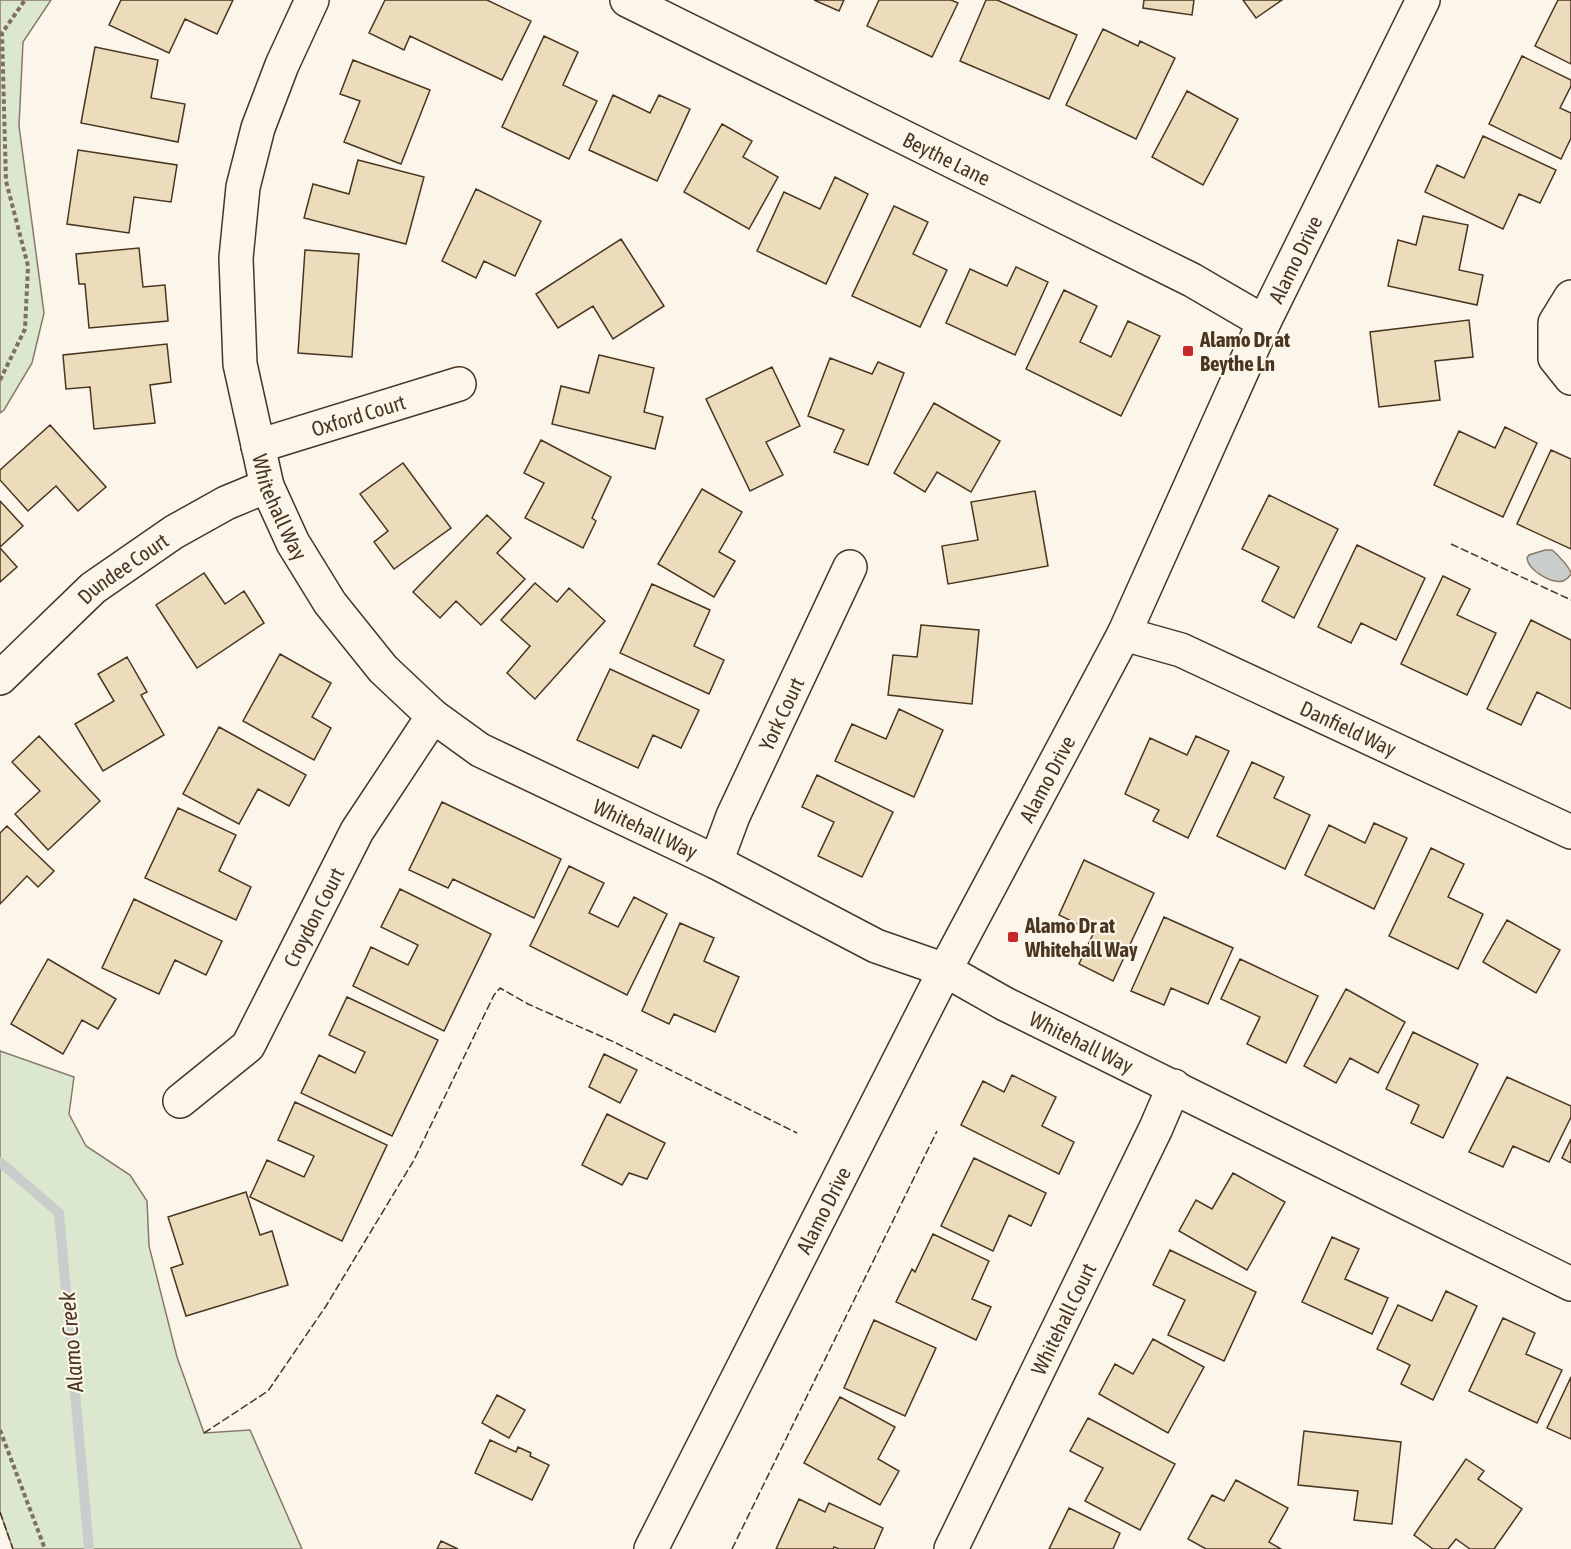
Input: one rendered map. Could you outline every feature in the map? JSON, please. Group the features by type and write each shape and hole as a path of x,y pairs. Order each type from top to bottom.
{"street":[{"name":"Whitehall Way","path":"312,0 282,65 258,128 243,187 236,258 240,364 267,486 293,543 330,603 382,669 433,716 480,750 716,862 876,946 945,970 1005,1004 1571,1284"},
{"name":"Beythe Lane","path":"627,0 1192,280 1264,322"},
{"name":"Alamo Drive","path":"651,1549 945,970 1124,634 1264,322 1423,0"},
{"path":"1571,297 1556,323 1555,358 1571,378"},
{"name":"Oxford Court","path":"258,446 459,384"},
{"name":"Dundee Court","path":"0,678 93,588 174,532 226,503 267,486"},
{"name":"York Court","path":"716,862 733,816 850,567"},
{"name":"Danfield Way","path":"1124,634 1181,650 1571,832"},
{"name":"Croydon Court","path":"180,1101 248,1046 357,831 433,716"},
{"name":"Whitehall Court","path":"951,1549 1156,1128 1174,1086"}],"path":[{"path":"0,380 25,329 28,266 6,181 2,33 25,0"},
{"path":"0,1430 45,1549"}],"green space":[{"path":"0,0 51,0 23,42 19,126 44,313 32,363 0,413"},
{"path":"0,1051 74,1077 69,1114 86,1146 130,1175 147,1201 149,1246 177,1357 204,1433 250,1430 302,1549 13,1549 0,1512"}],"shaded area":[{"path":"1552,550 1568,568 1571,574 1565,580 1547,578 1528,563 1529,555"}],"building":[{"path":"121,0 233,0 217,34 185,19 169,53 109,25"},
{"path":"385,0 487,0 531,21 502,80 410,36 404,50 369,33"},
{"path":"814,0 844,0 839,11"},
{"path":"879,0 951,0 958,3 932,57 867,26"},
{"path":"986,0 997,0 1077,35 1049,99 960,61"},
{"path":"1144,0 1194,0 1192,15 1143,8"},
{"path":"1243,0 1282,0 1256,18"},
{"path":"1558,0 1571,0 1571,64 1535,46"},
{"path":"1103,29 1138,46 1140,41 1175,58 1136,139 1066,105"},
{"path":"544,36 578,52 563,85 597,101 569,159 502,127"},
{"path":"95,47 158,60 151,98 185,104 178,142 81,123"},
{"path":"1522,56 1571,80 1571,86 1560,108 1571,113 1571,138 1561,159 1489,124"},
{"path":"353,60 430,90 401,164 344,142 360,101 340,94"},
{"path":"1187,91 1238,119 1203,185 1152,157"},
{"path":"613,95 650,113 659,95 690,109 657,181 589,150"},
{"path":"722,124 752,141 743,157 778,177 749,229 684,192"},
{"path":"1483,136 1556,170 1540,203 1519,194 1503,229 1425,192 1437,165 1464,178"},
{"path":"78,150 177,165 171,202 134,197 129,233 67,224"},
{"path":"358,160 424,177 406,244 304,218 313,184 349,194"},
{"path":"835,177 868,194 826,284 757,251 784,192 820,209"},
{"path":"476,189 541,221 515,276 484,261 476,278 442,261"},
{"path":"894,206 928,222 913,254 947,270 920,327 852,296"},
{"path":"1423,216 1468,225 1459,270 1483,275 1477,305 1388,286 1398,240 1416,245"},
{"path":"621,239 664,306 613,339 593,306 558,328 536,294"},
{"path":"139,248 143,287 165,285 168,321 89,328 85,284 79,284 76,254"},
{"path":"305,250 359,254 352,357 298,353"},
{"path":"1016,267 1048,282 1015,355 946,323 970,269 1007,286"},
{"path":"1064,290 1097,306 1080,342 1111,357 1128,321 1160,336 1121,416 1026,369"},
{"path":"1469,320 1473,357 1435,361 1440,400 1379,407 1370,332"},
{"path":"167,344 171,382 150,385 155,423 94,429 90,387 66,389 63,355"},
{"path":"599,355 654,368 644,412 663,417 655,449 552,424 561,386 589,393"},
{"path":"830,358 872,374 878,362 904,373 868,465 834,452 844,430 808,416"},
{"path":"772,367 800,426 766,442 783,475 750,491 706,399"},
{"path":"934,403 1000,441 971,492 937,472 925,492 894,473"},
{"path":"50,425 106,487 78,511 56,486 28,511 0,480 0,470"},
{"path":"1505,427 1537,443 1503,517 1434,485 1459,431 1495,448"},
{"path":"541,440 611,477 592,518 596,521 583,548 525,518 544,483 524,473"},
{"path":"1551,450 1571,459 1571,549 1517,524"},
{"path":"403,463 451,528 394,569 374,542 388,531 360,494"},
{"path":"702,489 742,512 719,552 735,561 714,597 658,564"},
{"path":"1035,491 1048,566 948,584 942,546 978,540 971,502"},
{"path":"1269,495 1338,529 1294,618 1262,601 1279,567 1242,549"},
{"path":"0,501 23,526 0,547"},
{"path":"487,515 511,538 497,553 525,579 481,625 456,601 440,618 413,592"},
{"path":"1357,545 1425,578 1396,640 1361,623 1351,643 1318,627"},
{"path":"0,548 17,567 0,582"},
{"path":"204,573 225,604 244,591 264,623 197,668 156,605"},
{"path":"1443,576 1470,589 1457,615 1496,633 1467,695 1401,664"},
{"path":"535,583 557,602 569,588 605,621 535,699 507,673 530,646 501,620"},
{"path":"652,584 710,610 694,646 724,660 709,694 620,653"},
{"path":"1531,620 1571,640 1571,709 1537,692 1521,725 1487,709"},
{"path":"921,625 979,630 972,704 888,695 893,655 917,657"},
{"path":"280,654 331,683 312,717 331,728 314,760 243,721"},
{"path":"127,657 147,692 141,695 164,735 103,771 75,724 114,701 98,674"},
{"path":"610,669 699,710 681,748 653,735 638,768 577,740"},
{"path":"899,709 943,730 914,797 835,761 852,724 886,739"},
{"path":"219,727 306,775 289,806 258,789 239,824 183,794"},
{"path":"39,736 100,801 48,850 15,814 40,791 12,762"},
{"path":"1196,736 1229,751 1188,838 1153,821 1159,810 1125,794 1150,738 1187,755"},
{"path":"1252,762 1284,777 1274,798 1310,815 1285,869 1217,836"},
{"path":"817,775 893,812 862,877 818,856 834,822 802,807"},
{"path":"442,802 561,859 534,918 453,879 448,888 409,870"},
{"path":"178,808 236,835 219,871 251,887 236,920 145,878"},
{"path":"1374,823 1407,838 1374,909 1305,875 1329,825 1365,843"},
{"path":"7,826 54,871 38,887 27,876 0,904 0,833"},
{"path":"1431,848 1464,864 1448,897 1483,914 1458,969 1389,936"},
{"path":"1084,860 1154,893 1113,981 1079,964 1094,932 1059,915"},
{"path":"569,866 604,883 589,913 618,927 634,897 667,914 627,995 530,946"},
{"path":"400,889 491,934 444,1031 353,986 371,947 408,965 418,945 381,927"},
{"path":"134,899 222,941 206,975 175,960 159,994 102,968"},
{"path":"1164,917 1233,948 1208,1004 1171,988 1164,1005 1131,991"},
{"path":"1507,920 1560,950 1536,993 1483,962"},
{"path":"680,923 714,938 704,961 739,977 715,1032 674,1014 669,1024 642,1011"},
{"path":"48,959 116,999 98,1029 82,1020 63,1054 11,1024"},
{"path":"1240,959 1318,996 1286,1063 1247,1044 1260,1017 1221,999"},
{"path":"1346,989 1405,1022 1378,1073 1350,1058 1336,1083 1304,1066"},
{"path":"347,997 438,1040 392,1136 301,1093 319,1055 355,1073 365,1052 329,1035"},
{"path":"1413,1032 1478,1064 1443,1138 1411,1123 1419,1105 1386,1089"},
{"path":"604,1054 637,1070 620,1103 589,1087"},
{"path":"1012,1075 1056,1097 1042,1126 1074,1142 1059,1174 961,1125 983,1081 1004,1092"},
{"path":"1507,1077 1571,1106 1571,1117 1549,1162 1513,1146 1503,1167 1469,1152"},
{"path":"295,1102 387,1145 342,1241 250,1197 267,1160 304,1177 314,1156 278,1140"},
{"path":"607,1114 665,1143 647,1179 629,1173 622,1185 582,1165"},
{"path":"1571,1139 1571,1163 1562,1158"},
{"path":"974,1158 1046,1193 1031,1226 1009,1215 993,1251 941,1226"},
{"path":"1233,1173 1285,1202 1247,1270 1179,1231 1196,1200 1212,1209"},
{"path":"246,1192 260,1235 272,1231 288,1285 186,1316 171,1268 183,1264 168,1217"},
{"path":"933,1234 989,1261 972,1299 991,1307 976,1340 896,1302 912,1269 915,1272"},
{"path":"1332,1237 1359,1249 1345,1279 1388,1298 1372,1334 1302,1302"},
{"path":"1170,1250 1256,1292 1224,1361 1168,1335 1185,1300 1153,1285"},
{"path":"1446,1291 1477,1306 1433,1400 1401,1384 1410,1365 1377,1349 1398,1305 1432,1321"},
{"path":"1503,1318 1535,1333 1526,1354 1562,1370 1537,1423 1469,1391"},
{"path":"874,1320 936,1348 905,1416 844,1388"},
{"path":"1153,1339 1204,1367 1168,1433 1099,1394 1115,1364 1133,1374"},
{"path":"1571,1377 1571,1439 1547,1428"},
{"path":"497,1395 525,1410 509,1438 482,1423"},
{"path":"840,1397 895,1427 878,1459 899,1471 880,1505 804,1463"},
{"path":"1088,1418 1175,1464 1140,1530 1085,1501 1103,1468 1070,1451"},
{"path":"1304,1431 1401,1442 1392,1524 1354,1520 1358,1491 1298,1485"},
{"path":"490,1440 516,1452 518,1447 549,1465 532,1500 475,1473"},
{"path":"1466,1459 1484,1471 1478,1479 1522,1509 1494,1549 1470,1549 1456,1539 1448,1549 1433,1549 1414,1535"},
{"path":"1236,1480 1288,1508 1269,1542 1281,1549 1206,1549 1188,1539 1212,1495 1224,1501"},
{"path":"799,1499 825,1512 829,1503 883,1528 874,1549 834,1547 833,1549 776,1549"},
{"path":"1069,1508 1120,1533 1113,1549 1049,1549"},
{"path":"441,1541 458,1549 437,1549"}],"waterway":[{"name":"Alamo Creek","path":"0,1162 59,1213 89,1549"}],"fence":[{"path":"1451,544 1571,600"},
{"path":"204,1433 268,1391 326,1306 414,1160 494,995 500,988 528,1004 614,1042 797,1133"},
{"path":"732,1549 937,1131"},
{"path":"0,1512 13,1549"}],"place":[{"name":"Alamo Dr at Beythe Ln","path":"1188,351"},
{"name":"Alamo Dr at Whitehall Way","path":"1013,937"}]}
